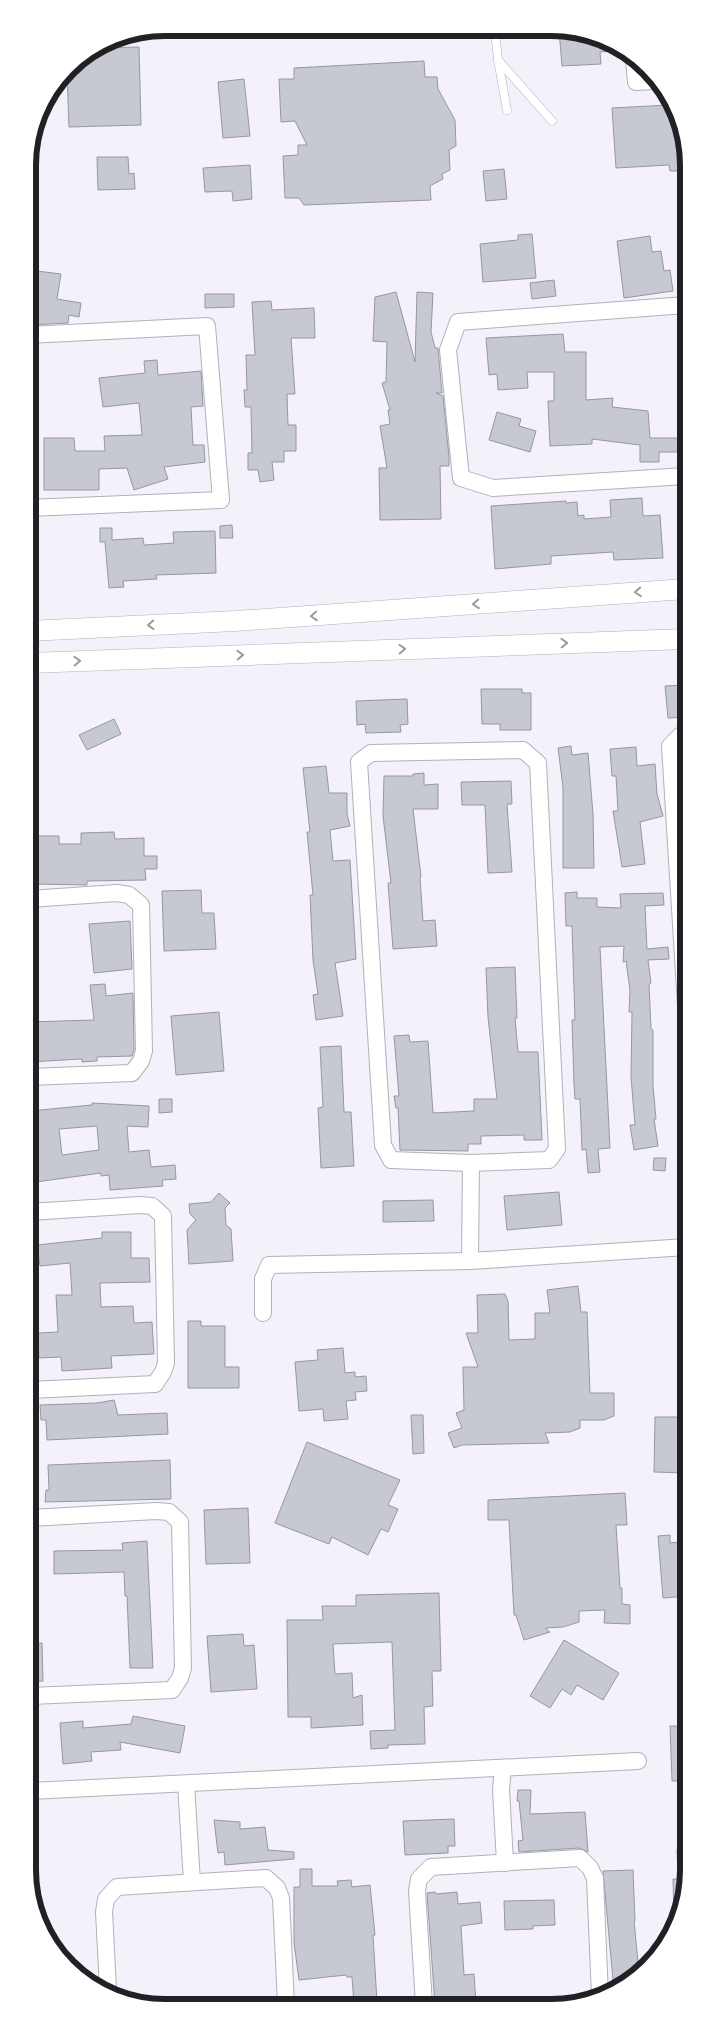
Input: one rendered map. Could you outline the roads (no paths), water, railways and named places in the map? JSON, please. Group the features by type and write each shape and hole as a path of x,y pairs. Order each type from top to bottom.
{"street":[{"path":"635,68 636,82 648,81"},
{"path":"680,305 458,322 448,350 462,478 493,488 680,476"},
{"path":"37,335 206,326 221,500 37,508"},
{"path":"37,631 236,621 680,589"},
{"path":"37,663 680,639"},
{"path":"680,736 670,746 680,901"},
{"path":"524,750 538,763 557,1149 549,1160 471,1163 391,1160 383,1145 359,762 371,752 524,750"},
{"path":"36,1077 132,1073 141,1061 144,1051 141,905 130,895 117,893 37,898"},
{"path":"470,1261 471,1163"},
{"path":"36,1212 140,1205 152,1206 163,1216 166,1363 163,1372 155,1384 36,1390"},
{"path":"263,1313 264,1279 269,1265 470,1261 679,1247"},
{"path":"36,1518 156,1511 169,1512 180,1522 183,1668 180,1678 172,1690 36,1696"},
{"path":"36,1791 638,1761"},
{"path":"503,1768 501,1789 505,1863"},
{"path":"186,1784 192,1882"},
{"path":"424,1999 418,1892 419,1879 431,1867 580,1858 590,1868 594,1878 600,1989"},
{"path":"108,1985 104,1912 106,1899 118,1887 266,1878 277,1888 281,1898 286,1999"}],"lane":[{"path":"496,36 507,110"},
{"path":"498,60 552,121"}]}
